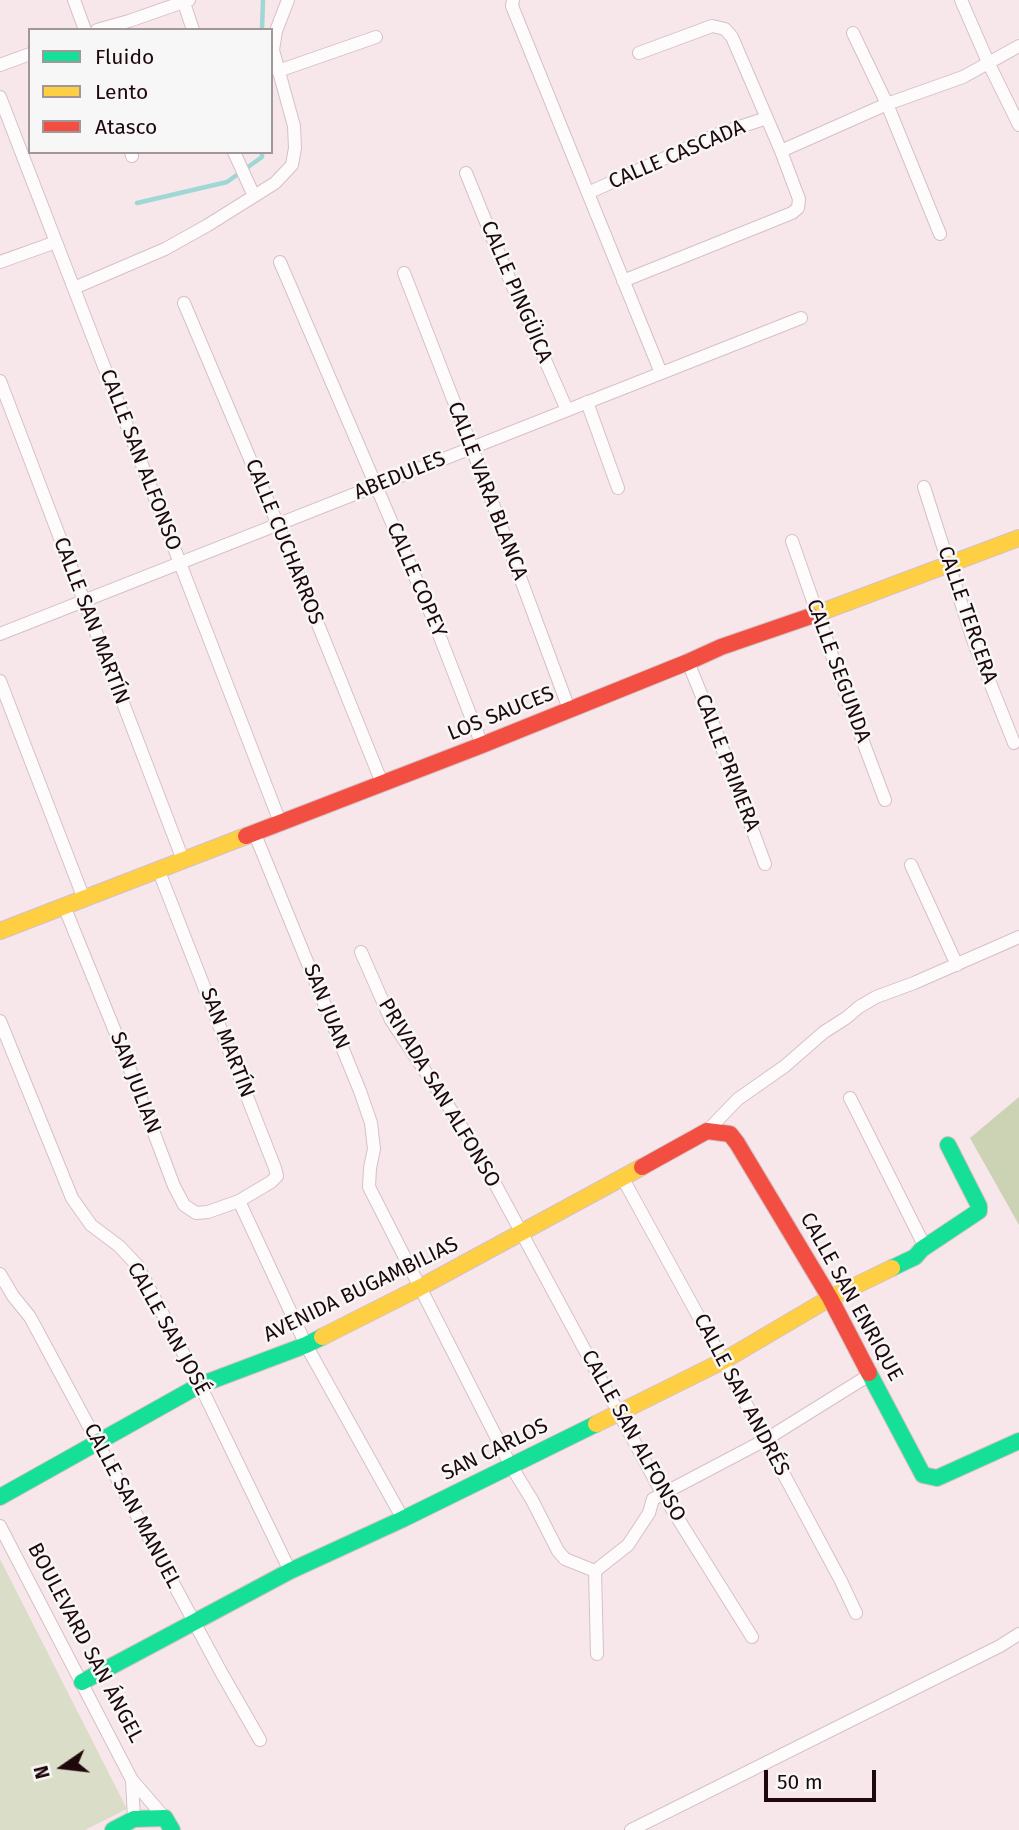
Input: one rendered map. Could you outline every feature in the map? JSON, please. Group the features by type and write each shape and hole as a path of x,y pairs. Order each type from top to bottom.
{"street":[{"path":"74,0 84,28"},
{"path":"74,288 165,249 254,197 275,183 292,165 295,148 294,126 273,50 276,32 288,0"},
{"path":"513,0 512,6 661,373"},
{"path":"961,0 1019,125"},
{"path":"104,28 185,1 192,28"},
{"path":"623,281 792,213 798,208 799,199 732,37 724,29 712,26 639,53"},
{"path":"853,33 887,104 940,234"},
{"path":"278,71 376,37"},
{"path":"781,151 887,104 963,77 1019,47"},
{"path":"0,65 28,55"},
{"name":"CALLE SAN ALFONSO","path":"0,97 280,822"},
{"name":"CALLE CASCADA","path":"588,192 718,134 767,118"},
{"path":"235,154 254,197"},
{"name":"CALLE PINGÜICA","path":"466,173 567,410"},
{"path":"0,262 56,242"},
{"name":"CALLE COPEY","path":"280,262 431,614 482,745"},
{"name":"CALLE VARA BLANCA","path":"404,273 569,709"},
{"name":"CALLE CUCHARROS","path":"184,303 278,525 382,783"},
{"name":"ABEDULES","path":"0,634 801,318"},
{"name":"CALLE SAN MARTÍN","path":"0,381 183,860"},
{"path":"587,402 618,488"},
{"name":"CALLE TERCERA","path":"924,487 973,640 1014,743"},
{"name":"LOS SAUCES","path":"0,931 482,745 721,647 1019,538"},
{"name":"CALLE SEGUNDA","path":"792,541 885,800"},
{"name":"CALLE PRIMERA","path":"688,662 715,726 765,864"},
{"path":"0,681 84,899"},
{"name":"SAN JUAN","path":"254,832 372,1123 374,1149 369,1187 419,1288"},
{"path":"911,865 957,965"},
{"name":"SAN MARTÍN","path":"158,869 275,1168 276,1176 271,1182 239,1201"},
{"name":"SAN JULIAN","path":"64,906 174,1186 184,1205 196,1213 208,1212 239,1201"},
{"path":"707,1131 738,1099 785,1066 824,1032 859,1007 876,997 1019,937"},
{"name":"PRIVADA SAN ALFONSO","path":"361,952 391,1020 486,1167 521,1232"},
{"name":"CALLE SAN JOSÉ","path":"0,1021 72,1198 91,1225 120,1247 137,1265 200,1385 290,1571"},
{"path":"850,1098 923,1242 922,1249"},
{"name":"AVENIDA BUGAMBILIAS","path":"0,1497 200,1385 306,1345 419,1288 707,1131"},
{"name":"CALLE SAN ENRIQUE","path":"707,1131 730,1134 737,1143 830,1298 923,1475 937,1478 1019,1441"},
{"name":"SAN CARLOS","path":"82,1682 290,1571 403,1519 723,1361 830,1298 915,1257 922,1249 979,1211 979,1206 948,1145"},
{"name":"CALLE SAN ANDRÉS","path":"622,1178 723,1361 856,1613"},
{"path":"239,1201 306,1345 403,1519"},
{"name":"CALLE SAN ALFONSO","path":"521,1232 662,1493 752,1637"},
{"name":"CALLE SAN MANUEL","path":"0,1274 30,1317 260,1740"},
{"path":"419,1288 558,1551 565,1559 595,1571"},
{"path":"595,1571 628,1545 649,1513 653,1499 765,1440 870,1374"},
{"name":"BOULEVARD SAN ÁNGEL","path":"0,1526 132,1780 168,1824"},
{"path":"595,1571 597,1654"},
{"path":"631,1830 987,1653 1019,1634"},
{"name":"BOULEVARD SAN ÁNGEL","path":"132,1780 137,1825"},
{"path":"113,1830 137,1825 168,1824"}],"green space":[{"path":"1019,1097 1019,1225 970,1138"},
{"path":"0,1559 127,1809 85,1830 0,1830"}],"waterway":[{"path":"262,28 263,0"},
{"path":"137,203 227,182 262,157 262,154"}],"traffic: fast":[{"path":"892,1268 915,1257 922,1249 979,1211 979,1206 948,1145"},
{"path":"0,1497 200,1385 322,1337"},
{"path":"869,1373 923,1475 937,1478 1019,1441"},
{"path":"82,1682 290,1571 596,1424"},
{"path":"113,1830 134,1819 165,1818 172,1830"}],"traffic: slow":[{"path":"811,616 1019,538"},
{"path":"0,931 246,836"},
{"path":"322,1337 419,1288 642,1167"},
{"path":"596,1424 723,1361 830,1298 892,1268"}],"traffic: jam":[{"path":"246,836 482,745 721,647 811,616"},
{"path":"642,1167 707,1131 730,1134 830,1298 869,1373"}]}
